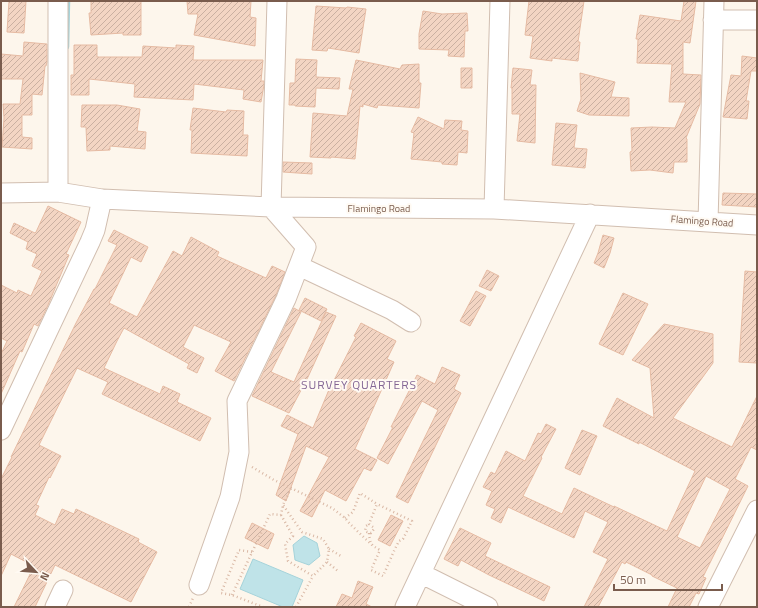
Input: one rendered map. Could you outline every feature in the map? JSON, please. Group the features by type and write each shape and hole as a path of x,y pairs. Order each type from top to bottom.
{"street":[{"path":"58,1 58,192"},
{"path":"199,585 230,497 239,452 237,401 286,299 306,247 271,208 277,1"},
{"path":"494,208 500,1"},
{"path":"708,222 714,1"},
{"path":"713,20 757,20"},
{"name":"Flamingo Road","path":"1,193 58,192 102,199 271,208 494,208 757,225"},
{"path":"1,430 90,242 102,199"},
{"path":"405,607 422,574 590,214"},
{"path":"299,266 392,310 411,322"},
{"path":"708,607 757,510"},
{"path":"422,574 488,607"},
{"path":"55,607 63,590"}],"path":[{"path":"239,452 247,464 274,480 332,508 345,518 372,545 380,550 370,570 383,576 399,541 403,539 412,522 377,504 360,493 353,512 345,518"},
{"path":"291,488 283,505 282,515 293,536 285,544 288,561 313,576"},
{"path":"372,545 369,539 369,533 365,529 369,524 377,504"},
{"path":"283,505 302,532 323,539 329,549 341,556"},
{"path":"232,595 270,514 282,515"},
{"path":"369,524 374,529 371,533 369,533"},
{"path":"296,607 313,576 327,562 329,549"},
{"path":"252,552 239,550 221,593 232,595 264,607"},
{"path":"327,562 338,571"}],"water":[{"path":"304,536 317,543 320,556 309,565 295,560 293,545"},
{"path":"253,559 303,580 292,607 283,607 240,589"}],"building":[{"path":"9,1 26,1 24,33 7,32"},
{"path":"91,1 141,1 141,35 123,35 123,33 91,35 89,13 91,13"},
{"path":"187,1 251,1 250,17 256,18 255,46 194,35 198,14 188,14"},
{"path":"529,1 584,1 578,42 580,42 578,61 552,58 552,61 530,58 533,36 525,35"},
{"path":"684,1 696,1 690,43 683,42 683,74 701,75 700,104 686,138 687,162 674,162 673,173 650,170 631,171 631,128 675,128 686,102 669,102 672,64 637,63 638,39 636,39 640,15 681,21"},
{"path":"316,6 366,9 359,53 328,48 327,51 312,50"},
{"path":"423,11 442,14 467,13 468,31 465,31 464,57 448,56 449,50 419,49 419,34"},
{"path":"24,42 47,44 47,62 45,66 42,95 32,94 32,115 22,115 22,137 32,138 32,149 2,147 4,118 3,104 20,104 23,79 1,79 1,54 23,56"},
{"path":"74,45 97,45 97,57 142,57 143,46 176,48 176,45 194,46 193,60 263,60 261,81 264,81 264,85 261,102 243,99 244,90 194,84 193,100 134,97 135,84 89,79 89,95 71,95 71,75 74,75"},
{"path":"742,56 757,58 757,71 751,71 746,101 749,101 747,119 723,117 731,75 741,76"},
{"path":"296,59 317,60 316,77 340,78 339,89 316,88 315,107 289,105 290,83 295,83"},
{"path":"356,60 400,69 402,65 419,64 419,83 421,83 419,108 378,105 377,108 363,104 363,107 360,106 355,159 310,157 313,113 347,116 353,89 349,89"},
{"path":"461,68 472,68 472,88 461,88"},
{"path":"513,68 532,70 530,85 536,85 535,143 517,141 520,114 512,114 511,88"},
{"path":"580,73 615,82 611,97 629,98 629,116 589,115 577,111 581,99"},
{"path":"82,105 117,105 140,109 137,131 146,132 145,149 110,146 110,150 87,151 86,127 81,127"},
{"path":"193,108 226,112 227,110 244,111 243,135 248,135 247,156 191,153 192,130 190,130"},
{"path":"418,117 444,129 445,120 462,121 461,130 468,131 467,153 458,152 457,165 411,159 414,133 411,132"},
{"path":"556,123 577,125 574,148 587,149 585,168 552,165"},
{"path":"283,162 312,163 312,174 283,172"},
{"path":"723,193 757,194 757,207 722,205"},
{"path":"48,206 81,222 66,254 69,255 48,305 38,326 34,324 1,394 1,354 7,341 1,338 1,285 17,293 18,290 31,296 42,271 32,266 37,254 26,249 28,242 10,233 14,223 35,233"},
{"path":"114,230 148,247 141,262 131,257 109,303 137,317 173,251 182,256 191,237 219,252 217,256 266,278 272,266 285,272 276,295 234,381 215,371 231,342 194,325 183,347 204,358 197,373 187,368 189,364 124,328 117,341 104,368 160,394 163,386 180,394 177,402 211,418 200,441 102,394 108,382 77,368 39,445 61,456 36,505 39,506 35,515 55,525 62,509 74,514 76,509 139,539 138,542 157,552 131,602 55,565 35,607 14,607 34,566 11,554 1,576 1,479 76,323 117,245 108,241"},
{"path":"603,235 614,238 604,268 594,263"},
{"path":"487,270 499,276 491,291 479,286"},
{"path":"745,271 757,272 757,363 739,362"},
{"path":"476,291 486,296 470,326 460,321"},
{"path":"623,293 648,304 623,355 599,344"},
{"path":"305,298 327,309 321,321 299,310"},
{"path":"294,308 301,312 271,372 294,382 326,312 336,316 308,377 289,413 252,396"},
{"path":"361,323 396,341 387,359 394,362 355,449 377,460 371,471 364,468 346,501 325,490 312,517 300,511 329,457 306,446 286,501 276,495 298,434 281,426 287,415 313,428 328,392 356,337 354,336"},
{"path":"664,324 713,334 713,363 673,418 732,447 757,396 757,450 751,447 735,479 748,486 703,577 706,578 699,594 696,593 689,607 668,607 677,588 626,562 625,564 622,562 598,607 584,607 608,559 593,552 608,522 585,511 574,538 508,507 501,523 491,518 495,509 486,505 492,491 483,487 491,472 495,474 506,451 525,461 538,433 541,434 546,424 556,429 523,496 562,514 574,488 667,531 695,471 639,442 639,444 603,426 617,398 654,418 650,368 632,360","holes":["706,476 730,489 700,548 677,537"]},
{"path":"442,367 460,375 454,389 461,393 408,503 396,497 438,410 422,401 388,464 377,458 417,375 435,384"},
{"path":"582,430 597,436 580,475 565,468"},
{"path":"391,515 403,521 390,546 378,540"},
{"path":"252,523 274,534 268,549 245,538"},
{"path":"460,528 491,543 485,556 550,587 544,601 461,560 458,566 444,559"},
{"path":"358,581 373,587 366,604 372,607 336,607 342,594 352,598"}],"waterway":[{"path":"67,47 68,1"}],"district":[{"name":"SURVEY QUARTERS","path":"359,384"}]}
